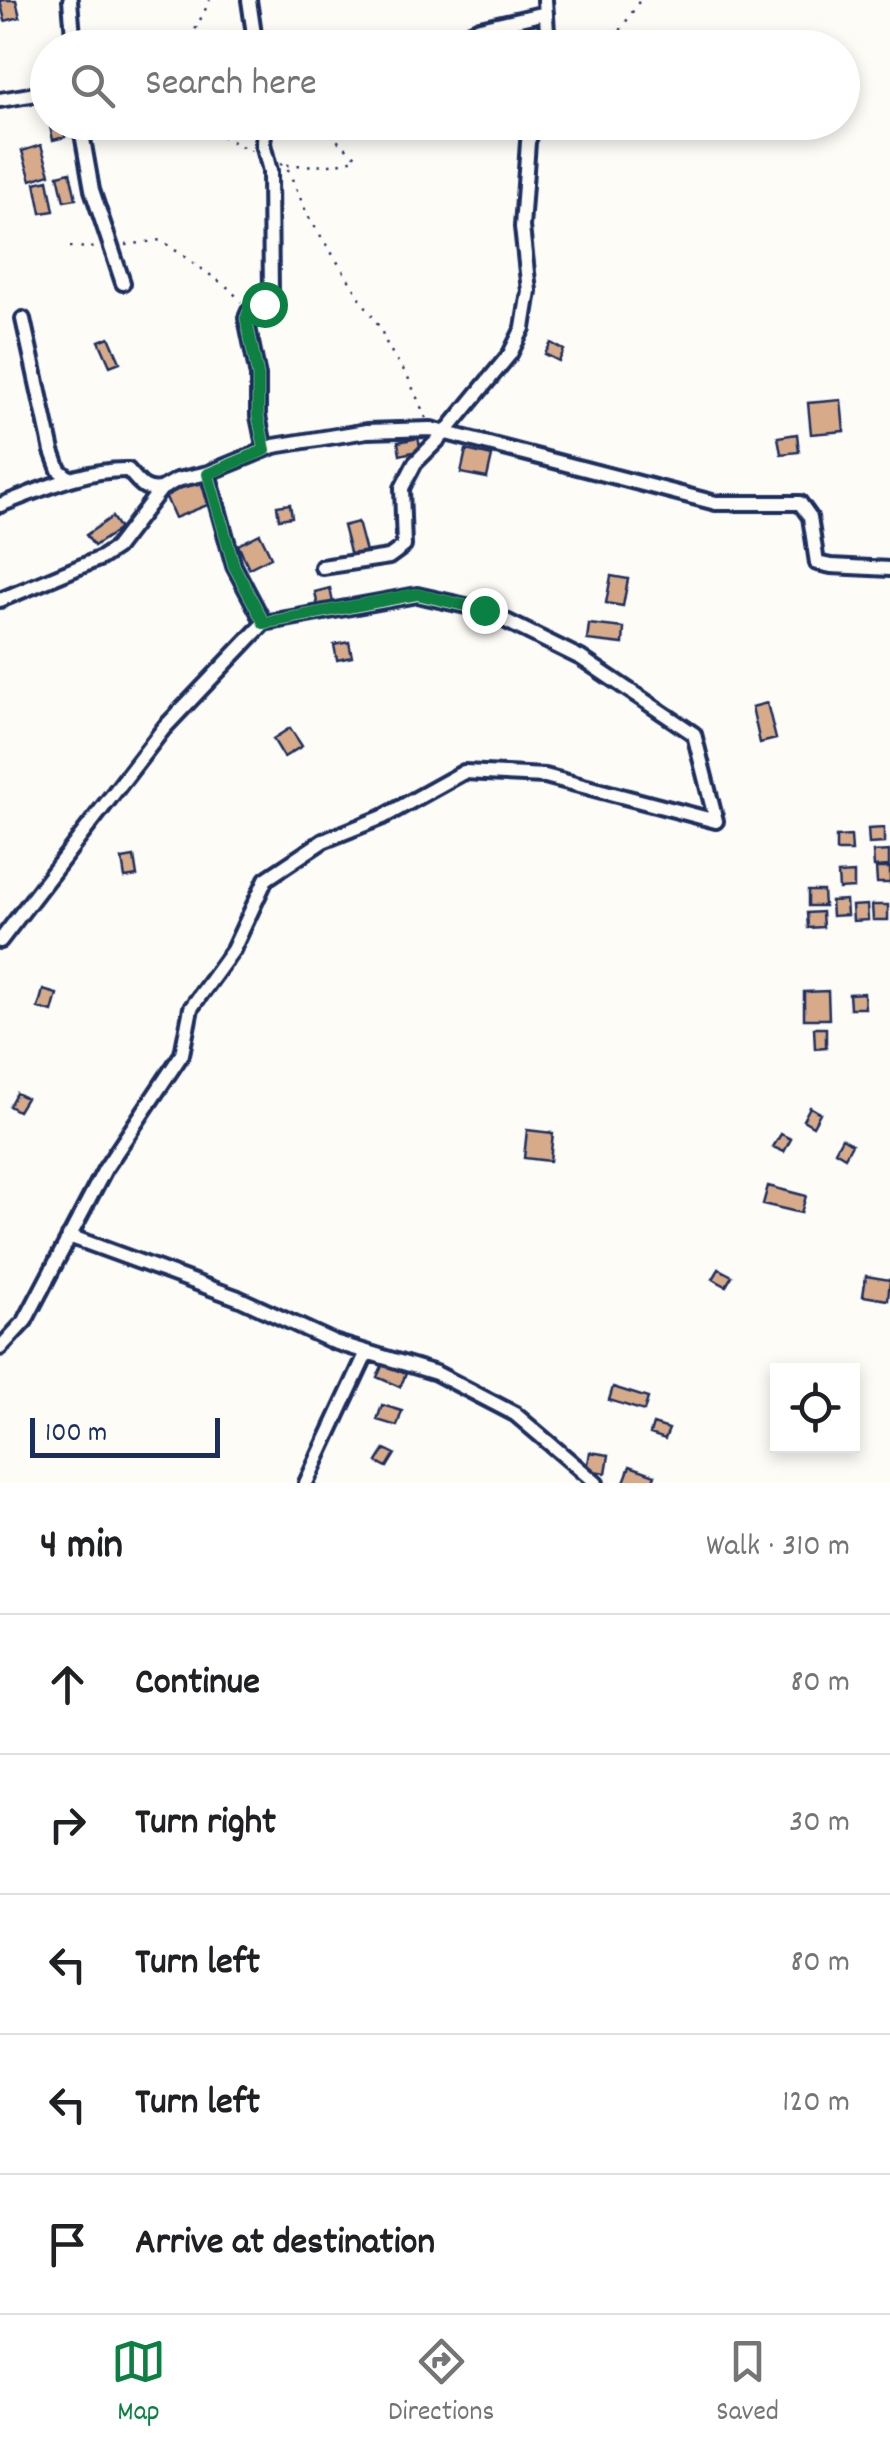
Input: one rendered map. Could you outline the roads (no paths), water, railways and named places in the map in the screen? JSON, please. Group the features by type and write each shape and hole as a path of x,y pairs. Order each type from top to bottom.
{"street":[{"path":"70,0 72,30"},
{"path":"249,0 253,30"},
{"path":"476,30 546,6"},
{"path":"0,100 30,95"},
{"path":"83,140 92,190 123,282"},
{"path":"263,140 268,162 271,298 249,311 247,330 258,376 258,416 265,450"},
{"path":"322,566 389,557 404,546 402,488 415,463 446,433 510,354 524,328 529,290 522,228 529,140"},
{"path":"23,319 52,451 59,470 70,479"},
{"path":"0,505 70,479 128,470 143,488 151,491 177,480 208,474 265,450 367,432 430,429 716,503 800,503 810,517 817,562 890,569"},
{"path":"208,474 234,566 264,623"},
{"path":"0,600 116,548 161,489"},
{"path":"0,941 164,728 264,623 417,594 484,610 582,658 694,734 716,821 545,776 464,772 383,817 309,851 266,879 232,950 191,1008 182,1054 105,1170 25,1321 0,1348"},
{"path":"69,1236 238,1298 334,1342 436,1373 515,1414 596,1483"},
{"path":"306,1483 367,1352"}]}
